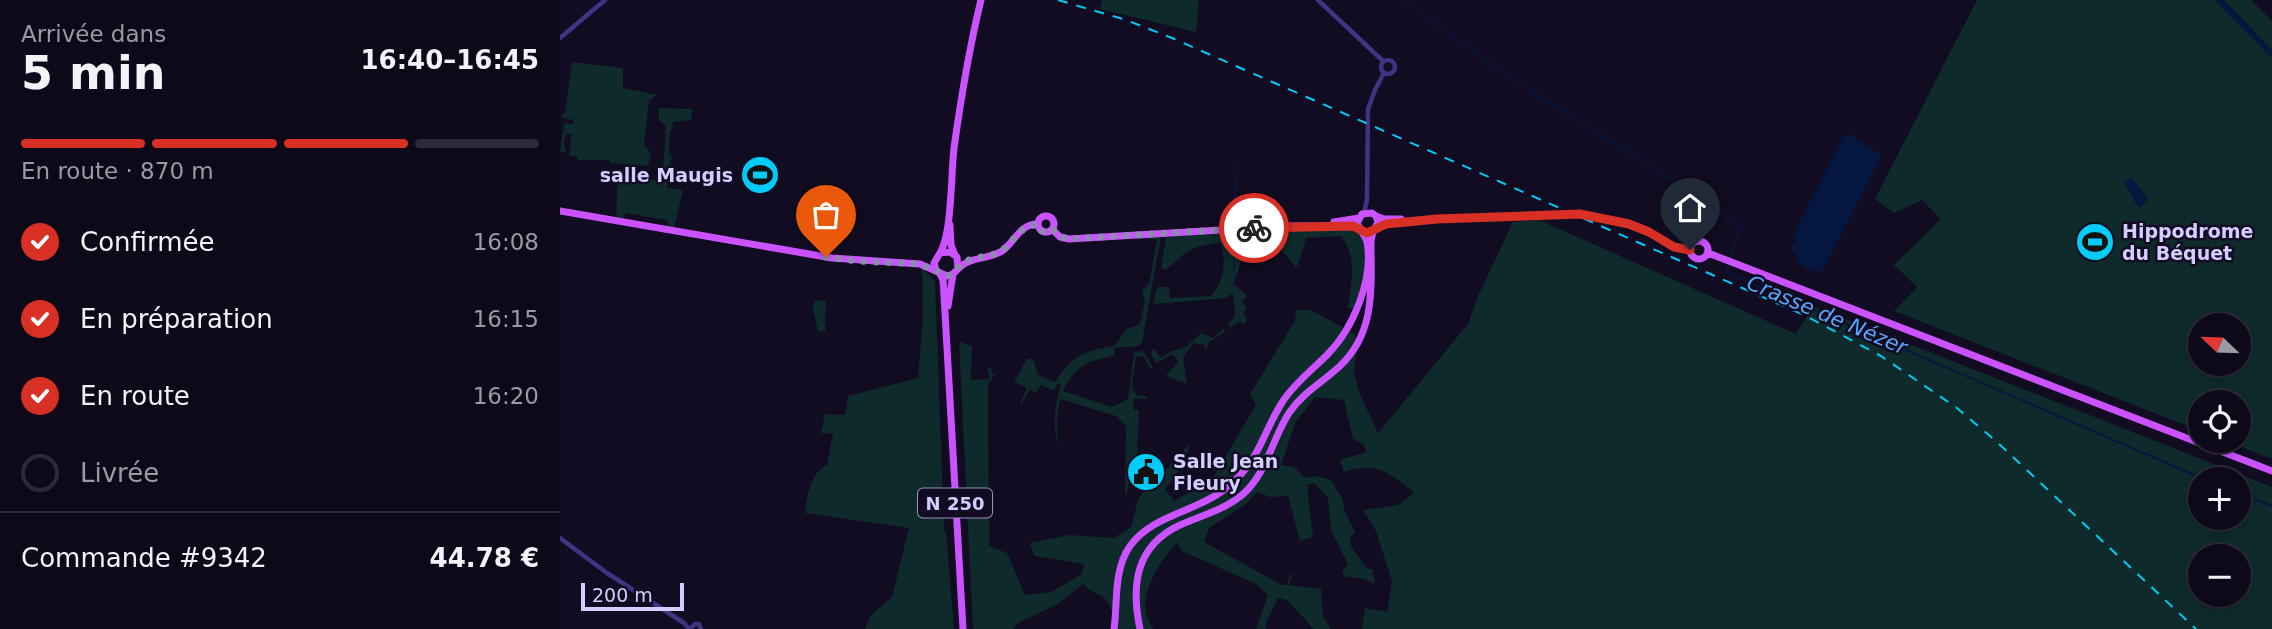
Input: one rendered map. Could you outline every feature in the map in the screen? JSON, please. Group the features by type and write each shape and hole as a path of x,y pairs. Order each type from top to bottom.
{"main road":[{"name":"N 250","path":"963,629 943,280 934,263 944,243 959,115 981,0"},
{"path":"560,211 846,261 920,264 950,252 967,261"},
{"name":"N 250","path":"946,324 956,271 948,214"},
{"path":"1140,629 1135,603 1135,583 1142,562 1151,548 1169,531 1233,501 1252,485 1290,411 1308,391 1340,366 1357,344 1367,322 1371,303 1371,242 1378,222 1368,215"},
{"path":"1361,230 1368,215"},
{"path":"1052,229 1060,237 1069,239 1288,226 1352,220 1368,215 1384,219 1437,219 1591,215 1629,224 1674,247 1690,250"},
{"path":"1048,216 1054,222 1052,229 1044,232 1040,230 1040,218 1048,216"},
{"path":"1288,226 1353,226 1361,230 1375,230 1386,224 1437,219"},
{"path":"920,264 947,276 967,261 998,253 1024,228 1032,224 1038,225"},
{"path":"1114,629 1120,568 1134,541 1147,529 1210,500 1235,481 1257,454 1284,399 1330,352 1345,332 1360,302 1365,277 1367,241 1361,230"},
{"path":"1701,241 1707,245 1708,253 1704,258 1698,259 1690,250 1693,243 1701,241"},
{"path":"1708,253 2272,471"}],"street":[{"path":"560,38 604,0"},
{"path":"1318,0 1383,61 1392,61 1396,68 1392,74 1384,73"},
{"path":"1383,61 1381,69 1384,73"},
{"path":"1368,215 1368,109 1384,73"},
{"path":"560,538 607,573 684,623 691,627 699,624 701,628"}],"green space":[{"path":"1102,0 1199,0 1196,32 1100,9"},
{"name":"Hippodrome du Béquet","path":"1977,0 2251,0 2272,21 2272,459 2251,451 2251,390 2188,390 2188,426 1894,311 1917,287 1894,265 1941,219 1922,200 1894,213 1875,199"},
{"path":"572,62 623,68 623,88 657,95 649,101 644,145 651,153 648,166 610,163 610,160 578,160 578,157 569,156 572,134 566,134 566,152 560,152 564,123 573,124 574,120 562,118"},
{"path":"659,108 693,109 691,120 673,122 670,130 669,155 672,155 667,188 683,190 674,228 669,227 667,220 626,213 622,220 616,220 618,169 627,170 627,176 659,181 659,184 662,184 666,126 659,120"},
{"path":"1539,220 1796,334 1813,306 2221,467 2188,467 2188,530 2251,530 2251,479 2272,487 2272,629 1362,629 1365,608 1387,612 1392,581 1376,531 1363,510 1398,505 1414,493 1382,471 1365,468 1344,472 1340,460 1367,452 1363,444 1353,439 1344,400 1315,397 1295,423 1281,465 1294,467 1305,478 1316,476 1331,480 1343,500 1344,510 1355,532 1350,537 1351,546 1367,569 1372,569 1375,584 1344,576 1342,572 1348,564 1331,530 1328,498 1314,483 1307,485 1313,537 1300,541 1288,496 1270,497 1257,492 1246,504 1209,528 1204,542 1282,585 1287,585 1290,574 1289,585 1321,589 1323,616 1331,629 1314,629 1287,600 1278,598 1266,629 1256,629 1268,595 1256,584 1182,551 1177,542 1159,566 1147,594 1146,613 1153,629 1114,629 1109,604 1083,584 1058,604 1018,623 1013,629 973,629 959,342 972,346 971,380 989,379 988,368 995,374 988,384 989,546 1007,553 1025,595 1051,592 1081,575 1084,564 1034,556 1030,543 1069,535 1114,538 1131,527 1138,500 1160,467 1166,469 1190,443 1184,464 1165,489 1174,501 1211,481 1256,405 1250,394 1295,321 1296,310 1311,310 1355,334 1357,348 1354,372 1359,392 1378,433 1468,324 1478,296 1513,222"},
{"path":"1345,227 1359,231 1365,249 1363,279 1356,307 1348,309 1352,280 1351,261 1350,252 1341,236 1306,238 1295,267 1286,255 1275,248 1247,246 1233,284 1246,294 1242,301 1247,309 1243,313 1247,320 1243,325 1240,321 1230,328 1228,325 1235,316 1233,293 1226,298 1153,304 1157,287 1169,287 1170,298 1211,296 1223,271 1220,243 1190,250 1167,269 1163,269 1161,266 1166,237"},
{"path":"1137,236 1161,237 1142,342 1138,346 1114,348 1115,355 1084,366 1073,375 1063,391 1112,407 1128,399 1134,352 1143,351 1153,368 1150,369 1144,357 1136,356 1132,385 1136,395 1147,396 1146,399 1133,399 1134,410 1139,410 1137,459 1132,459 1125,494 1126,426 1116,416 1060,399 1057,416 1058,445 1055,416 1061,386 1057,383 1054,391 1041,385 1036,393 1029,390 1022,404 1020,403 1027,388 1014,382 1027,359 1033,359 1038,375 1055,382 1074,360 1087,352 1115,346 1125,330 1140,324 1145,300 1143,289 1149,284 1157,241 1136,239"},
{"path":"922,268 935,281 944,530 954,629 865,629 871,615 892,597 909,528 805,513 806,506 813,479 827,465 833,434 821,433 825,414 845,415 848,396 918,378 923,316"},
{"path":"816,300 826,301 825,332 818,331 812,305"},
{"path":"1223,329 1226,331 1208,343 1206,352 1204,345 1193,343 1183,358 1187,383 1166,375 1178,362 1173,354 1156,363 1151,354 1153,348 1161,358 1186,347 1201,333 1213,338"}],"water":[{"path":"2215,0 2224,0 2272,50 2272,58"},
{"path":"1848,133 1882,155 1820,273 1797,263 1796,254 1790,249 1792,244 1797,243 1794,233 1843,137"},
{"path":"2131,177 2148,199 2140,208 2124,182"}],"waterway":[{"name":"Crasse de Nézer","path":"1404,0 1418,11"},
{"name":"Crasse de Nézer","path":"1423,14 1505,74 1699,197 1740,227 1730,258"},
{"path":"1235,225 1238,163"},
{"path":"1234,270 1235,233"},
{"name":"Crasse de Nézer","path":"1729,264 1726,272 2188,472"},
{"name":"Crasse de Nézer","path":"2251,497 2272,506"}],"railway":[{"path":"1058,0 1126,20 1172,38 1806,316 1881,356 1957,408 1998,443 2196,629"}],"way so far":[{"path":"826,257 920,264 947,276 967,261 1003,250 1016,234 1032,224 1038,225 1044,232 1052,229 1064,239 1254,228"}],"place":[{"name":"salle Maugis","path":"760,175"},
{"name":"Hippodrome du Béquet","path":"2095,242"},
{"name":"Salle Jean Fleury","path":"1146,472"}],"route":[{"path":"1254,228 1353,226 1367,233 1386,224 1437,219 1580,214 1618,220 1649,232 1674,247 1690,250"}]}
